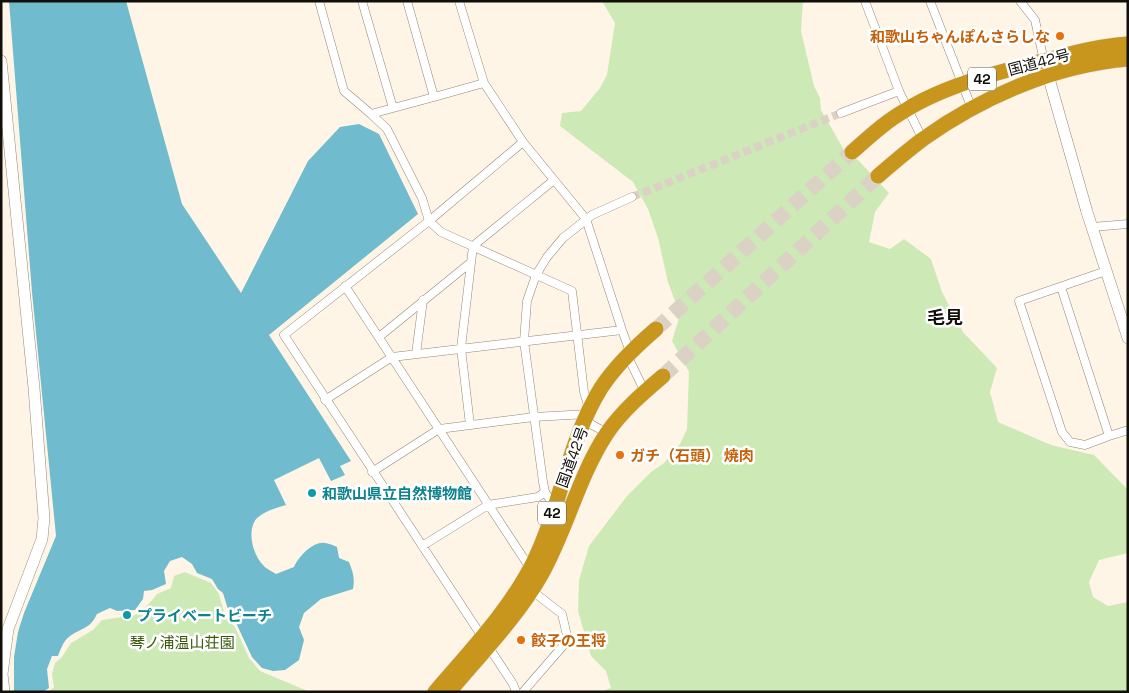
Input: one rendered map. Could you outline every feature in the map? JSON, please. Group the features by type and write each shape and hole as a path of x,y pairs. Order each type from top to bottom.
{"highway":[{"name":"国道42号","path":"852,152 907,109 949,90 997,73 1094,48 1128,44"},
{"name":"国道42号","path":"878,176 923,140 972,109 1004,94 1048,76 1080,67 1128,59"},
{"name":"国道42号","path":"449,692 515,593 540,549 588,413 610,375 656,329"},
{"name":"国道42号","path":"435,692 532,590 547,564 586,470 607,433 644,392 663,376"}],"street":[{"path":"319,1 344,91 387,130 422,198 429,220 441,232 572,291 588,413 607,433"},
{"path":"362,1 393,108"},
{"path":"407,1 434,97"},
{"path":"459,1 484,83 522,142 589,217 629,354 644,392"},
{"path":"865,1 898,91 923,140"},
{"path":"930,1 972,109"},
{"path":"1020,1 1035,20 1048,76 1092,227 1128,338"},
{"path":"1,61 34,388 44,518 40,546 8,628 2,674 4,692"},
{"path":"371,114 484,83"},
{"path":"841,113 898,91"},
{"path":"516,692 513,684 372,472 284,335 429,220 522,142"},
{"path":"470,425 460,348 472,246 554,180"},
{"path":"565,523 546,492 524,341 527,301 536,275 546,257 563,238 589,217 632,197"},
{"path":"1092,227 1128,224"},
{"path":"379,337 470,263"},
{"path":"1106,271 1019,301 1062,432 1070,442 1085,445 1128,430"},
{"path":"345,286 530,568"},
{"path":"1061,287 1109,436"},
{"path":"416,354 423,300"},
{"path":"325,400 392,357 622,330"},
{"path":"372,472 439,429 534,417 588,413"},
{"path":"422,546 488,505 538,497 546,492"},
{"path":"523,692 568,640 562,614 532,590"}],"green space":[{"path":"602,1 803,1 801,31 814,86 820,98 821,110 844,150 859,161 889,193 875,212 869,242 890,249 904,239 931,259 942,292 963,332 997,368 990,392 998,422 1051,445 1094,455 1128,490 1128,553 1099,560 1089,582 1093,597 1108,606 1128,602 1128,692 599,692 611,688 606,671 591,656 578,611 579,580 589,546 627,496 651,472 664,463 680,444 687,429 689,372 672,341 680,315 668,282 658,238 648,209 633,182 560,126 562,113 581,111 600,88 607,75 615,23"},
{"name":"琴ノ浦温山荘園","path":"185,572 211,583 219,594 225,616 235,627 249,658 260,671 310,692 48,692 54,687 52,674 55,663 62,657 71,643 93,630 102,620 135,615 147,606 157,594 171,588 174,576"}],"water":[{"path":"9,1 126,1 182,204 241,293 308,161 340,127 359,124 379,134 418,214 269,335 351,461 340,466 345,475 331,481 319,458 274,480 286,505 264,513 257,518 252,529 252,542 259,561 276,574 294,567 301,556 309,549 323,543 337,547 339,558 349,562 353,575 353,589 321,599 304,613 299,627 304,640 299,660 285,670 273,671 262,668 252,657 237,625 230,616 223,593 212,579 197,573 192,564 182,557 170,561 164,571 166,584 144,591 143,599 135,610 117,611 110,608 97,614 89,625 68,638 58,656 52,656 47,669 49,688 43,692 14,692 14,657 18,632 56,536 32,292"}],"tunnel":[{"path":"632,197 841,113"},
{"path":"656,329 852,152"},
{"path":"663,376 878,176"}],"place":[{"name":"和歌山ちゃんぽんさらしな","path":"1060,36"},
{"name":"ガチ（石頭） 焼肉","path":"620,455"},
{"name":"和歌山県立自然博物館","path":"312,493"},
{"name":"プライベートビーチ","path":"127,615"},
{"name":"餃子の王将","path":"521,640"}],"district":[{"name":"毛見","path":"945,317"}]}
